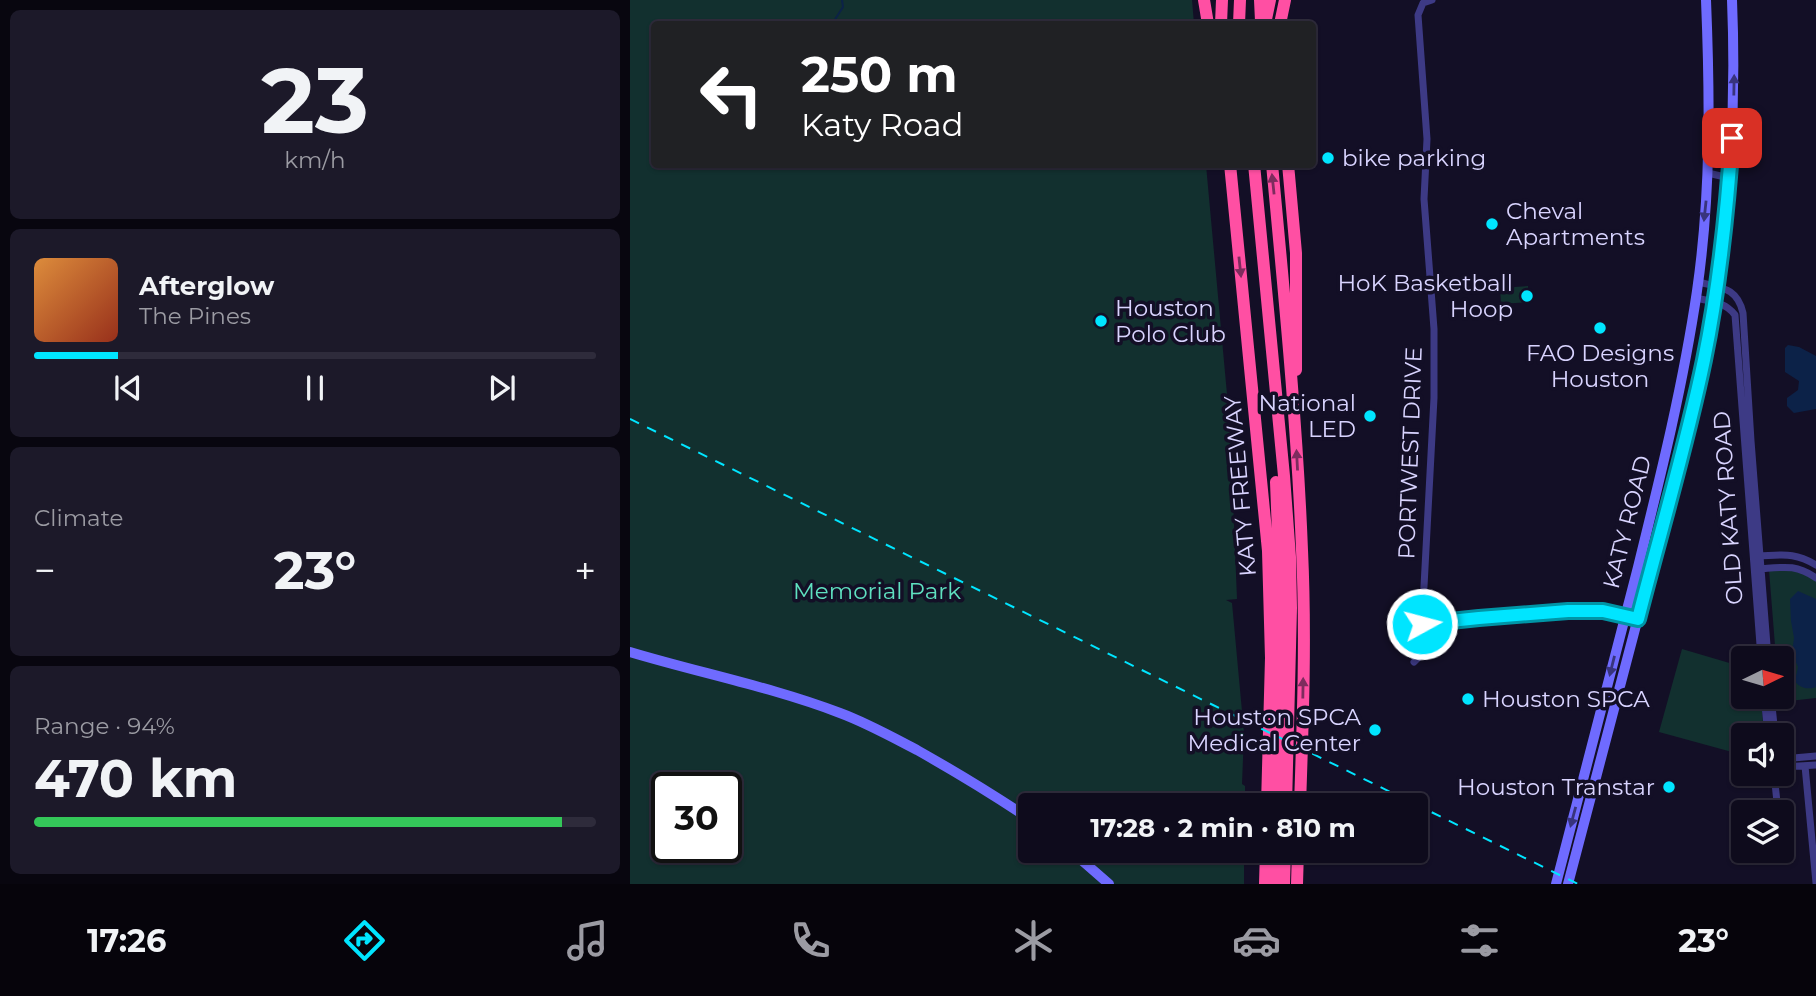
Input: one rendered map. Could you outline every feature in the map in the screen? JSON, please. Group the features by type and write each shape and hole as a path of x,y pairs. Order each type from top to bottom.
{"highway":[{"path":"1204,0 1208,21"},
{"path":"1221,21 1222,0"},
{"path":"1239,21 1240,0"},
{"path":"1245,21 1246,0"},
{"path":"1262,0 1263,21"},
{"path":"1264,21 1270,0"},
{"path":"1280,21 1284,0"},
{"name":"KATY FREEWAY","path":"1229,168 1249,347 1268,564 1271,658 1267,793"},
{"path":"1248,168 1278,521 1281,625 1277,793"},
{"path":"1254,168 1290,557 1286,793"},
{"path":"1272,168 1303,566 1304,662 1300,793"},
{"path":"1288,168 1296,253 1297,363 1292,398"},
{"path":"1265,884 1266,863"},
{"path":"1275,884 1276,863"},
{"path":"1284,884 1285,863"},
{"path":"1297,884 1298,863"}],"main road":[{"path":"1697,289 1709,173 1710,103 1706,0"},
{"path":"1716,294 1729,178 1735,56 1732,0"},
{"name":"KATY ROAD","path":"1556,884 1680,393 1697,289"},
{"name":"KATY ROAD","path":"1568,884 1690,420 1716,294"},
{"path":"1619,641 1631,643"},
{"path":"630,652 752,684 843,714 942,764 1018,811"},
{"path":"1596,728 1609,729"},
{"path":"1085,863 1109,884"}],"street":[{"name":"PORTWEST DRIVE","path":"1414,662 1418,658 1422,624 1434,398 1434,329 1424,216 1427,139 1418,15 1423,3 1432,0"},
{"path":"1709,173 1729,178"},
{"name":"OLD KATY ROAD","path":"1697,289 1736,295 1741,303 1745,325 1747,441 1760,646"},
{"name":"OLD KATY ROAD","path":"1697,289 1716,294 1735,315 1767,646"},
{"path":"1792,554 1816,564 1812,575 1791,566 1760,569 1753,563 1759,556 1792,554"},
{"path":"1422,624 1542,612 1594,611 1638,619"},
{"path":"1794,757 1814,756 1811,765 1816,883"}],"green space":[{"name":"Memorial Park","path":"630,0 1192,0 1194,21 651,21 651,168 1206,168 1230,427 1237,599 1226,600 1232,603 1244,733 1242,784 1245,786 1245,793 1018,793 1018,863 1244,863 1244,884 630,884"},
{"path":"1528,286 1529,302 1501,304 1500,288"},
{"path":"1769,570 1796,570 1816,581 1816,698 1794,700 1794,646 1775,646"},
{"path":"1682,649 1731,663 1731,709 1762,709 1763,723 1731,723 1731,752 1659,732"}],"water":[{"path":"1788,345 1799,347 1816,356 1816,409 1794,413 1787,406 1787,398 1798,390 1799,381 1785,372 1785,348"},
{"path":"1798,591 1816,599 1816,687 1802,687 1795,681 1798,667 1794,658 1790,599"}],"waterway":[{"path":"834,21 843,7 842,0"}],"railway":[{"path":"630,419 1578,884"}],"place":[{"name":"bike parking","path":"1328,158"},
{"name":"Cheval Apartments","path":"1492,224"},
{"name":"HoK Basketball Hoop","path":"1527,296"},
{"name":"Houston Polo Club","path":"1101,321"},
{"name":"FAO Designs Houston","path":"1600,328"},
{"name":"National LED","path":"1370,416"},
{"name":"Houston SPCA","path":"1468,699"},
{"name":"Houston SPCA Medical Center","path":"1375,730"},
{"name":"Houston Transtar","path":"1669,787"}],"route":[{"path":"1422,624 1568,611 1603,611 1638,619 1704,358 1716,294 1732,138"}]}
